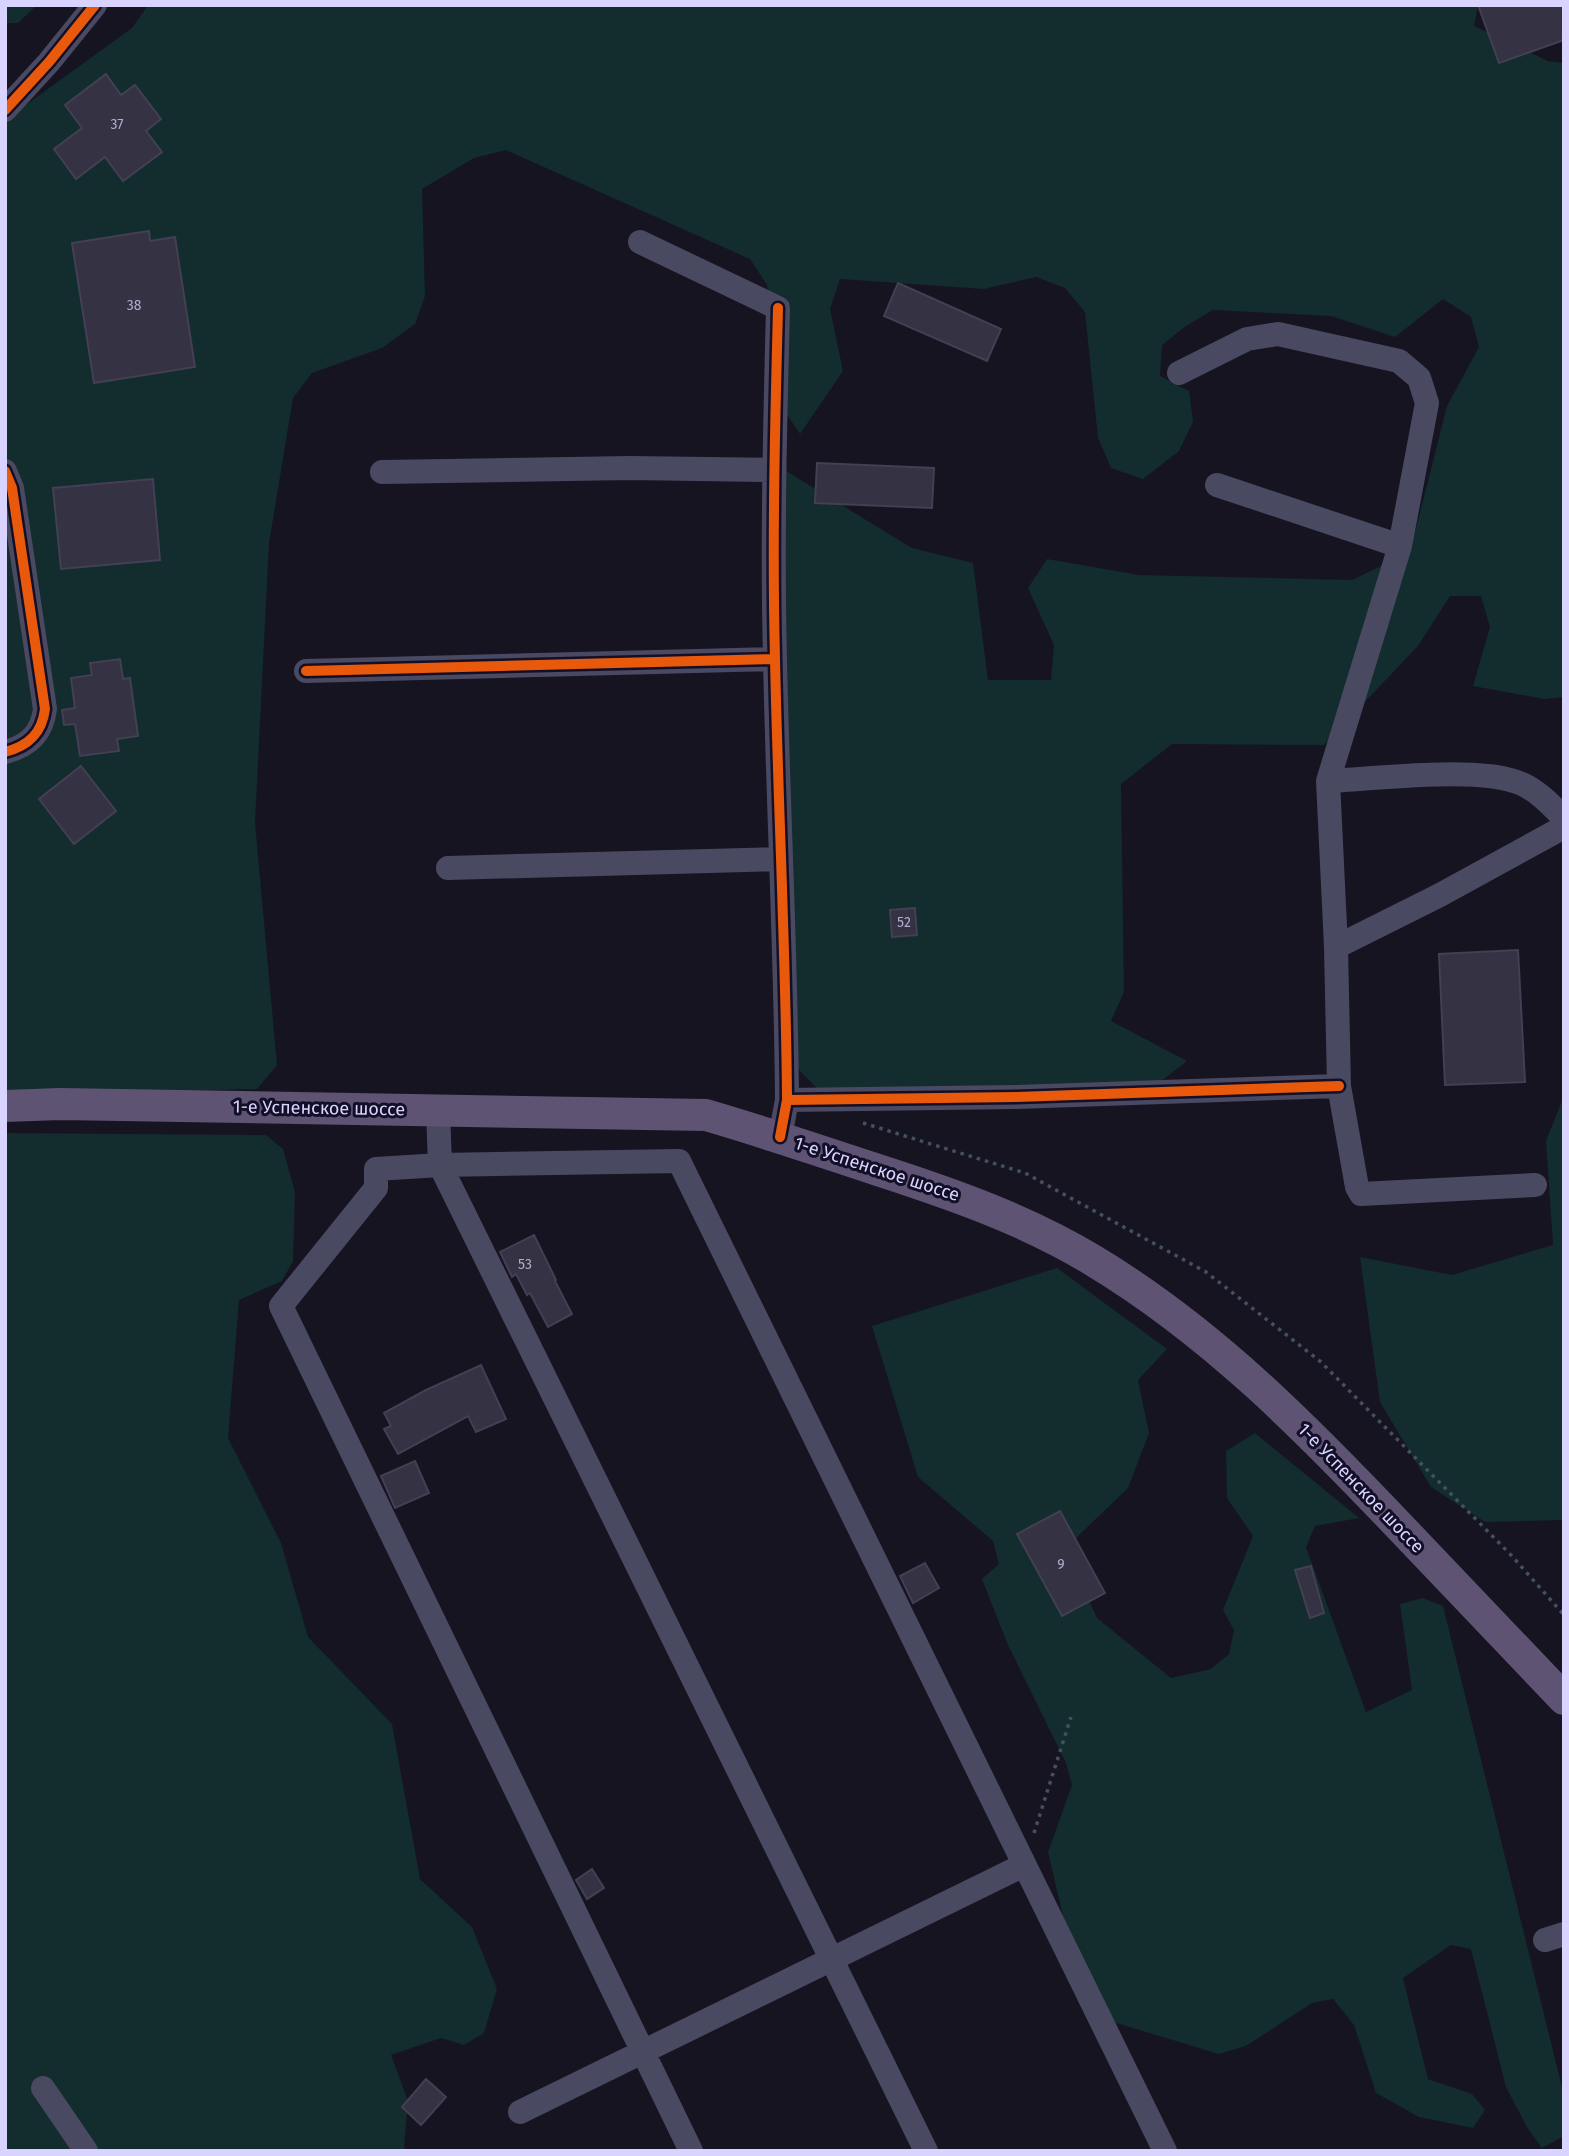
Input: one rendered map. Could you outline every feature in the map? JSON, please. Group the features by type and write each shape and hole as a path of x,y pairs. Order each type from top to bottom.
{"main road":[{"name":"1-е Успенское шоссе","path":"5,1106 60,1104 706,1115 964,1198 1093,1260 1161,1305 1265,1391 1339,1463 1564,1699"}],"street":[{"path":"5,110 49,62 95,5"},
{"path":"640,242 778,308 773,470 775,659 787,1008 787,1100 780,1137"},
{"path":"1179,373 1247,339 1278,334 1399,361 1419,378 1427,403 1399,547 1328,781 1339,1086 1356,1187 1362,1194 1535,1185"},
{"path":"382,472 630,468 773,470"},
{"path":"5,471 12,488 45,709 43,725 29,742 5,752"},
{"path":"1217,485 1399,547"},
{"path":"306,671 775,659"},
{"path":"1328,781 1489,775 1522,784 1547,801 1564,818"},
{"path":"1336,947 1440,895 1564,827"},
{"path":"449,868 780,859"},
{"path":"787,1100 1016,1097 1339,1086"},
{"path":"438,1110 440,1165 926,2151"},
{"path":"691,2151 281,1306 376,1188 376,1169 440,1165 679,1161 1165,2151"},
{"path":"520,2112 1024,1865"},
{"path":"43,2088 86,2151"}],"path":[{"path":"1024,1865 1071,1717"}],"green space":[{"path":"5,5 37,5 18,23 5,23"},
{"path":"148,5 1478,5 1474,26 1548,61 1564,63 1564,697 1544,699 1473,686 1490,627 1481,596 1450,596 1418,646 1324,745 1172,744 1121,784 1124,992 1111,1021 1187,1061 1159,1083 826,1097 794,1065 781,468 912,548 973,563 988,680 1051,680 1054,645 1028,588 1047,559 1139,575 1352,580 1410,552 1447,406 1479,347 1471,317 1443,299 1395,337 1331,316 1213,310 1162,345 1160,376 1189,391 1193,422 1179,451 1143,479 1111,468 1098,438 1085,312 1065,288 1036,277 984,289 840,279 830,309 843,371 800,434 781,406 767,285 750,259 506,150 474,158 422,189 425,296 415,324 382,348 312,373 293,398 269,543 255,823 277,1065 257,1089 5,1095 5,120 132,28"},
{"path":"1564,1096 1564,1520 1485,1522 1431,1487 1380,1402 1360,1257 1452,1275 1553,1245 1546,1141"},
{"path":"5,1133 266,1135 283,1149 295,1192 293,1261 282,1281 239,1300 228,1438 281,1543 308,1637 392,1724 420,1879 472,1927 497,1989 484,2033 464,2045 441,2038 391,2055 408,2101 404,2147 407,2151 5,2151"},
{"path":"1057,1268 1167,1349 1138,1380 1149,1433 1128,1488 1077,1537 1070,1558 1097,1618 1171,1678 1211,1669 1229,1654 1234,1630 1223,1610 1253,1536 1227,1498 1226,1451 1255,1433 1359,1518 1315,1526 1306,1547 1366,1712 1412,1690 1400,1604 1423,1598 1443,1606 1564,2095 1564,2136 1542,2148 1528,2129 1506,2087 1471,1949 1451,1945 1403,1978 1428,2079 1472,2094 1485,2110 1473,2128 1419,2117 1376,2093 1354,2025 1333,1999 1312,2003 1246,2046 1219,2054 1086,2014 1048,1852 1072,1785 1066,1763 1008,1645 982,1579 999,1564 993,1541 918,1477 872,1326"}],"building":[{"path":"1478,5 1564,5 1564,40 1499,63"},
{"path":"106,74 121,95 135,85 161,119 146,131 162,152 123,181 105,157 76,179 54,149 82,128 65,105"},
{"path":"149,231 150,241 175,237 195,367 94,383 72,243"},
{"path":"898,283 1001,329 987,361 884,316"},
{"path":"817,463 934,468 932,508 815,503"},
{"path":"153,479 160,560 61,569 53,488"},
{"path":"120,659 123,679 130,678 138,736 117,739 119,751 80,756 75,724 64,725 62,710 75,708 71,678 92,675 90,663"},
{"path":"81,766 116,811 74,844 39,799"},
{"path":"915,908 917,935 892,937 890,910"},
{"path":"1518,950 1525,1082 1445,1085 1439,954"},
{"path":"534,1235 572,1314 548,1327 530,1293 527,1295 516,1274 512,1277 500,1252"},
{"path":"481,1365 506,1419 476,1432 468,1416 398,1454 384,1429 391,1426 384,1413"},
{"path":"415,1461 429,1493 395,1508 381,1476"},
{"path":"1060,1511 1105,1593 1062,1616 1017,1534"},
{"path":"925,1563 939,1588 913,1603 900,1576"},
{"path":"1311,1566 1324,1613 1310,1618 1295,1570"},
{"path":"592,1869 604,1888 587,1899 576,1880"},
{"path":"426,2079 446,2097 421,2125 402,2107"}],"cycle path":[{"path":"5,110 49,62 95,5"},
{"path":"778,308 774,615 787,1100"},
{"path":"5,471 12,488 45,709 41,725 33,737 21,746 5,752"},
{"path":"306,671 775,659"},
{"path":"780,1137 787,1100 1016,1097 1339,1086"}]}
